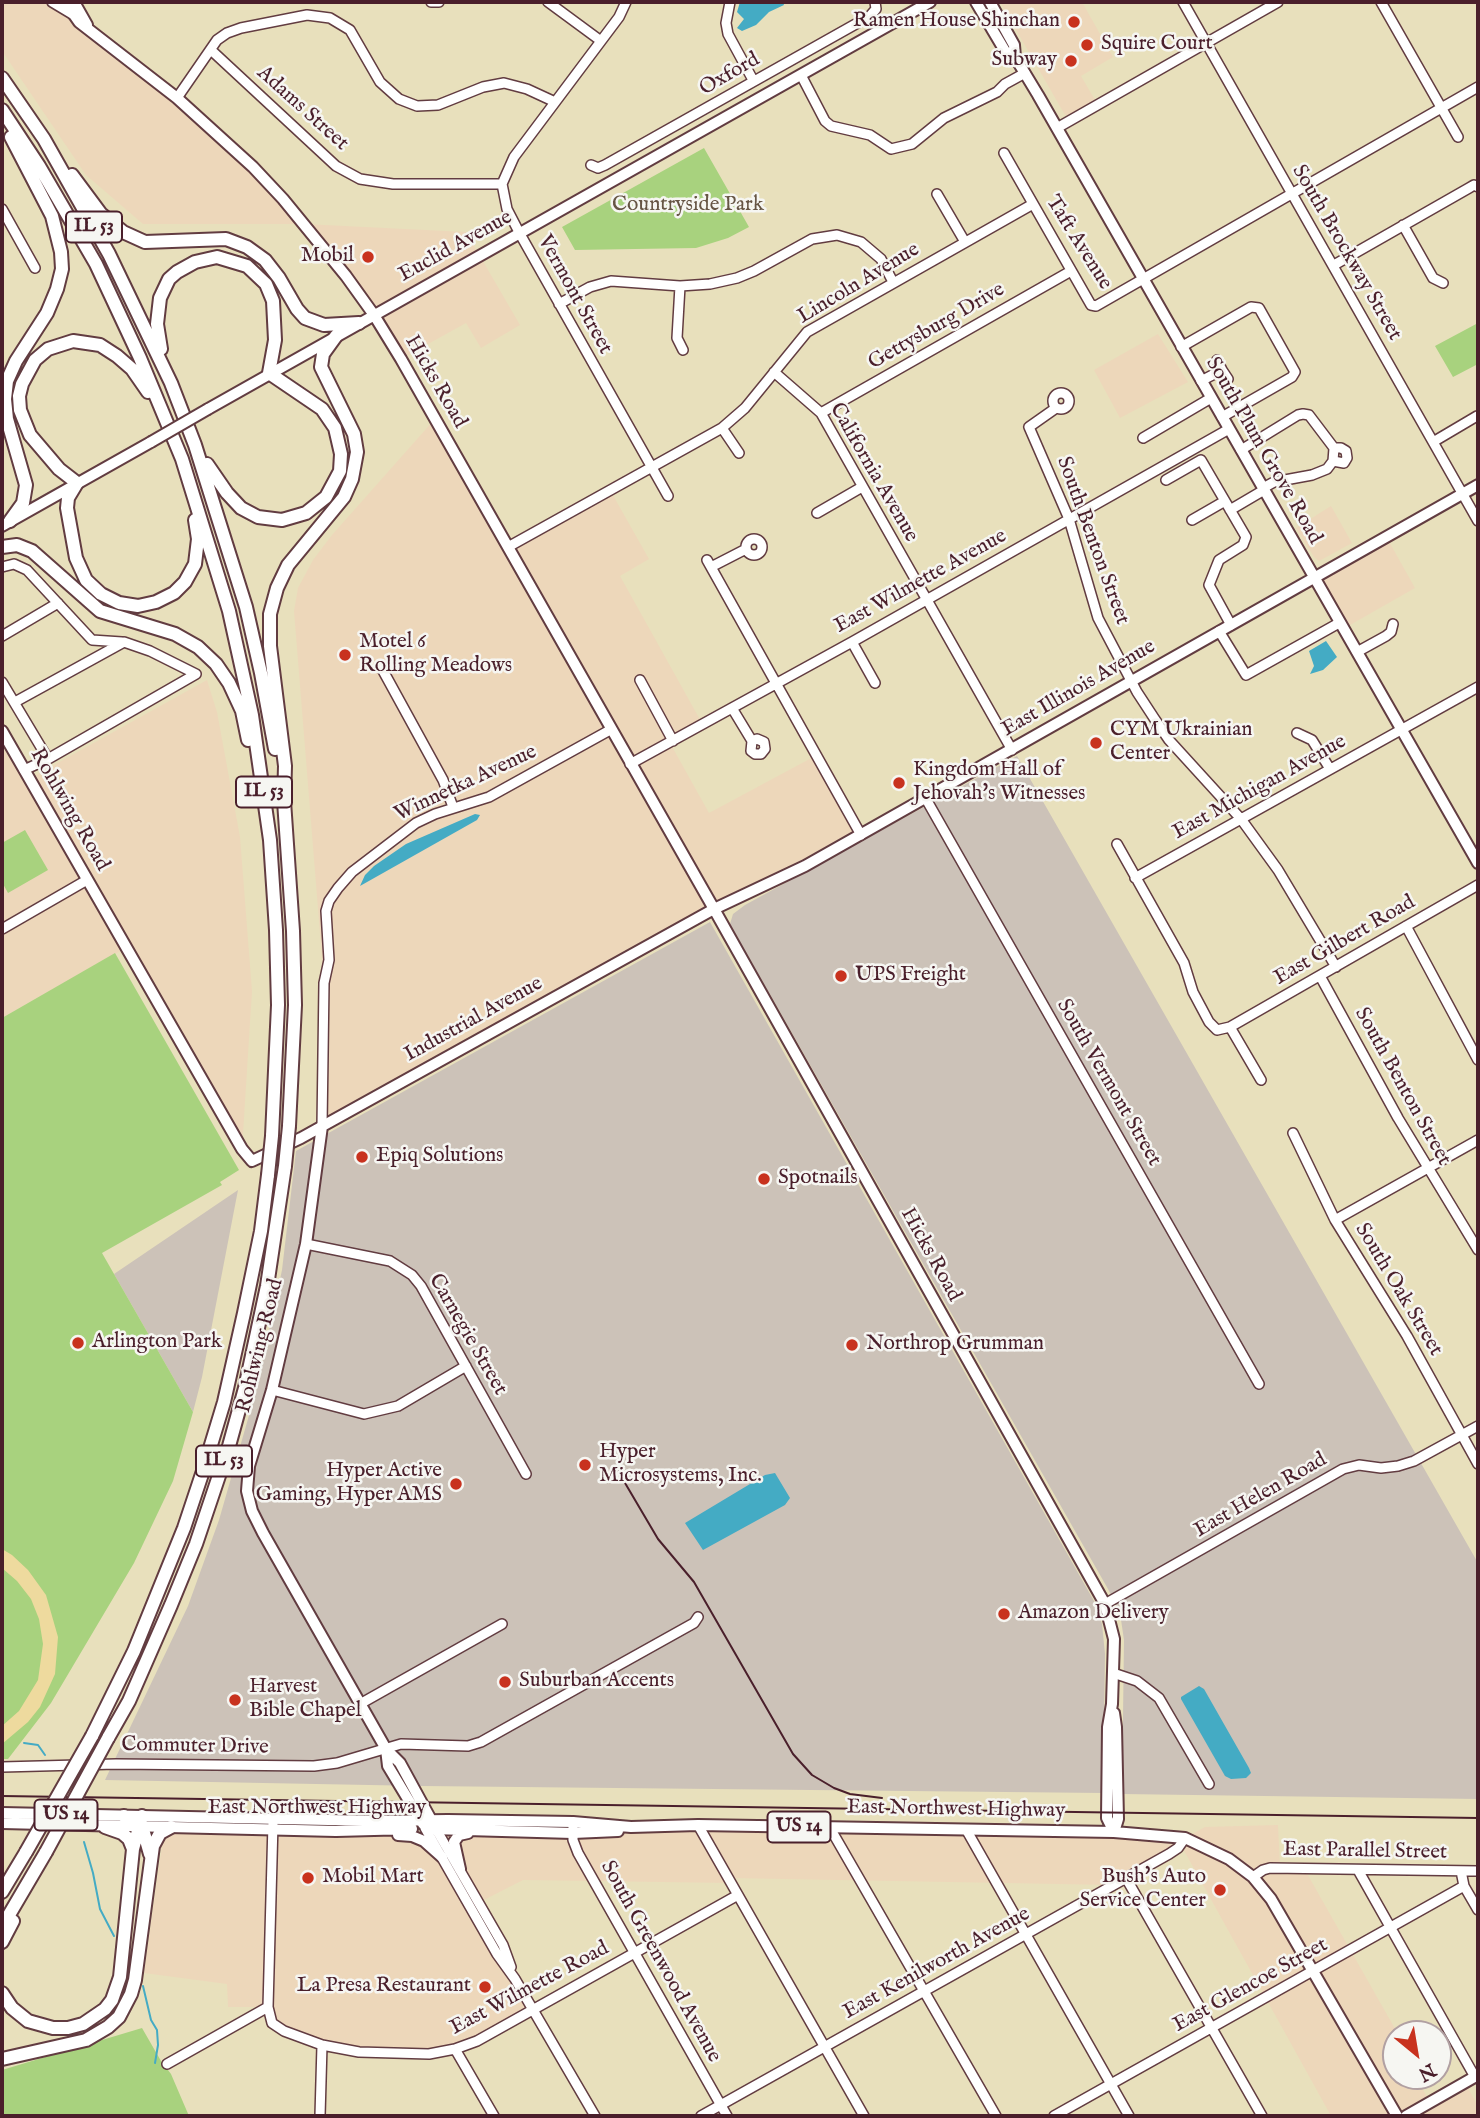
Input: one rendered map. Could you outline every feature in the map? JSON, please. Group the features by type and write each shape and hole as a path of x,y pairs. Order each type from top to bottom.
{"highway":[{"name":"IL 53","path":"2,78 44,139 109,254 171,383 195,445 246,607 261,673 284,801 295,992 285,1166 267,1286 245,1388 229,1446 195,1544 129,1701 2,1927"},
{"name":"IL 53","path":"2,110 39,166 96,264 140,358 182,459 238,646 252,715 270,840 278,994 272,1136 261,1231 244,1313 208,1456 184,1528 134,1651 92,1735 2,1890"},
{"path":"2,122 49,208 57,229 62,261 55,297 16,361 7,381 7,419 26,485 26,495 6,524"},
{"path":"44,139 101,214 123,232 145,242 226,239 247,247 265,260 297,309 309,320 324,325 359,323"},
{"path":"171,383 158,340 157,324 160,298 169,279 195,262 217,257 247,266 261,277 271,293 275,310 273,360 269,373 322,409 332,422 339,436 340,471 334,486 322,501 306,513 288,519 267,519 241,508 226,494 195,445"},
{"path":"284,801 285,766 270,646 270,614 277,588 288,565 344,497 352,479 357,452 354,434 321,367 323,354 336,335"},
{"path":"174,437 139,379 117,356 100,345 81,341 48,349 36,360 24,378 19,396 20,410 30,435 59,469 77,483 68,498 67,508 78,563 93,588 112,600 129,605 148,604 166,598 179,589 195,564 198,539 182,459"},
{"path":"2,547 18,545 32,551 100,611 181,636 211,658 229,683 242,711 261,815 270,840"},
{"path":"124,1816 140,1821 148,1840 150,1858"},
{"path":"2,1993 19,2015 39,2025 53,2028 83,2024 105,2009 116,1993 120,1977 133,1849 140,1821"},
{"path":"105,1827 127,1837 133,1849"},
{"path":"2,2059 86,2039 108,2027 119,2017 135,1980 150,1858 157,1837 171,1827"},
{"path":"2,1942 25,1899 36,1867"}],"main road":[{"path":"65,2 75,8"},
{"name":"Euclid Avenue","path":"6,524 929,2"},
{"name":"South Plum Grove Road","path":"976,2 1005,51 1015,57"},
{"name":"South Plum Grove Road","path":"990,2 1014,45 1015,57 1024,73 1478,863"},
{"name":"Hicks Road","path":"75,8 88,27 177,98 253,167 340,269 374,315 508,547 1105,1604 1114,1639 1112,1704 1116,1727 1118,1819 1114,1832"},
{"name":"East Illinois Avenue","path":"714,909 797,870 926,799 1478,485"},
{"name":"Rohlwing Road","path":"2,731 242,1149 252,1161"},
{"name":"Industrial Avenue","path":"252,1161 322,1126 714,909"},
{"name":"Rohlwing Road","path":"322,1126 306,1244 272,1390 249,1466 247,1491 252,1511 386,1749 400,1763 429,1825"},
{"name":"Rohlwing Road","path":"386,1749 388,1766 406,1798 429,1825"},
{"path":"375,1821 398,1815 404,1809 406,1798"},
{"name":"US 14","path":"2,1813 124,1816"},
{"name":"East Northwest Highway","path":"2,1823 105,1827 140,1821 273,1824 336,1831 429,1825 573,1827 614,1832 631,1827 698,1825 1114,1832"},
{"name":"East Northwest Highway","path":"140,1821 171,1827 375,1821 477,1831 573,1827"},
{"path":"336,1831 345,1834 412,1836 430,1845 442,1857"},
{"path":"460,1869 454,1842 460,1835 477,1831"},
{"name":"US 14","path":"1114,1832 1185,1838 1222,1855 1253,1877 1271,1899 1397,2116"},
{"path":"1406,2116 1477,2076"}],"street":[{"path":"52,2 75,8"},
{"path":"431,2 439,2"},
{"path":"548,2 601,41"},
{"path":"502,184 514,157 619,17 626,2"},
{"path":"730,2 726,23 728,34 753,80"},
{"name":"Oxford","path":"591,165 598,168 605,165 870,16 876,9 876,2"},
{"name":"South Brockway Street","path":"1182,2 1478,521"},
{"path":"1057,128 1278,2"},
{"path":"1381,2 1458,137"},
{"path":"177,98 217,40 227,33 307,15 330,18 350,30 380,82 399,99 417,106 438,105 483,87 504,83 527,89 554,102"},
{"name":"Adams Street","path":"211,50 336,166 360,179 393,184 502,184"},
{"path":"801,75 821,114 831,126 870,135 891,149 912,144 944,117 997,92 1024,73"},
{"path":"1143,279 1478,86"},
{"name":"Taft Avenue","path":"1004,153 1091,305 1096,306 1143,279"},
{"name":"Vermont Street","path":"502,184 507,209 520,234 668,496"},
{"path":"1334,265 1474,185 1478,187"},
{"path":"937,194 965,242"},
{"name":"Lincoln Avenue","path":"508,547 722,428 746,408 807,332 1033,204"},
{"path":"2,209 35,268"},
{"path":"1403,225 1433,278 1443,283"},
{"path":"559,304 590,287 611,281 680,286 710,284 737,278 812,239 837,235 861,242 881,259 893,282"},
{"name":"Gettysburg Drive","path":"821,413 1071,271"},
{"path":"680,286 677,338 683,350"},
{"path":"1181,347 1251,307 1259,308 1295,372 1292,377 1222,417"},
{"path":"1217,360 1228,379"},
{"path":"1201,381 1222,370"},
{"name":"California Avenue","path":"774,372 821,413 1012,750"},
{"path":"1143,438 1211,398"},
{"name":"South Benton Street","path":"1056,408 1030,427 1069,519 1098,618 1132,682 1169,740 1241,819 1278,870 1336,967"},
{"path":"1192,520 1274,482 1327,469 1333,461 1334,448 1309,415 1303,414 1241,450"},
{"path":"1433,442 1477,416"},
{"path":"722,428 739,453"},
{"name":"East Wilmette Avenue","path":"630,764 1228,429"},
{"path":"1166,480 1201,460 1247,540 1220,558 1209,585 1231,625"},
{"path":"817,513 862,487"},
{"path":"746,549 709,564 861,835"},
{"path":"2,567 14,565 27,570 92,640 124,642 196,674 24,770"},
{"path":"2,636 58,603"},
{"path":"1220,631 1246,675 1339,623"},
{"path":"1357,652 1386,636 1391,632 1393,624"},
{"path":"15,702 124,642"},
{"path":"852,642 875,683"},
{"path":"381,667 443,780 453,807"},
{"path":"640,680 673,741"},
{"path":"2,682 5,693 15,702 48,759"},
{"name":"East Michigan Avenue","path":"1135,878 1478,687"},
{"path":"732,708 752,741"},
{"name":"Winnetka Avenue","path":"322,1126 324,983 329,960 326,911 329,901 352,872 416,823 453,807 489,797 610,730"},
{"path":"1297,733 1312,740 1330,769"},
{"name":"South Vermont Street","path":"926,799 1259,1384"},
{"path":"1117,844 1184,963 1193,992 1209,1022 1217,1030 1230,1027 1261,1080"},
{"path":"2,929 87,880"},
{"name":"East Gilbert Road","path":"1230,1027 1478,885"},
{"path":"1406,926 1478,1060"},
{"name":"South Benton Street","path":"1320,976 1427,1168 1478,1250"},
{"name":"South Oak Street","path":"1293,1133 1335,1220 1407,1336 1478,1464"},
{"path":"1335,1220 1478,1140"},
{"name":"Carnegie Street","path":"306,1244 373,1257 402,1267 421,1286 526,1474"},
{"path":"272,1390 343,1410 369,1414 398,1406 466,1366"},
{"name":"East Helen Road","path":"1105,1604 1343,1469 1359,1465 1381,1468 1414,1461 1478,1426"},
{"name":"Commuter Drive","path":"2,1768 116,1764 314,1766 337,1763 401,1744 468,1746 481,1742 694,1623 698,1617"},
{"path":"360,1704 502,1624"},
{"path":"1113,1673 1137,1681 1159,1698 1209,1784"},
{"path":"167,2064 268,2007 273,1824"},
{"path":"429,1825 442,1857 497,1954 515,1979 595,2116"},
{"path":"429,1825 460,1869 503,1945 515,1979"},
{"path":"698,1825 864,2116"},
{"name":"South Greenwood Avenue","path":"573,1827 573,1840 579,1853 727,2116"},
{"path":"831,1828 996,2116"},
{"path":"967,1830 1129,2116"},
{"name":"East Kenilworth Avenue","path":"701,2116 1126,1878 1178,1848 1185,1838"},
{"name":"East Parallel Street","path":"1253,1877 1270,1868 1478,1871"},
{"path":"1358,1870 1477,2076"},
{"path":"1461,1871 1464,1886 1478,1910"},
{"path":"1126,1878 1262,2116"},
{"name":"East Glencoe Street","path":"1054,2116 1464,1886"},
{"name":"East Wilmette Road","path":"268,2007 272,2023 284,2031 322,2045 378,2054 429,2054 455,2049 534,2011 738,1895"},
{"path":"320,2116 322,2045"},
{"path":"455,2049 494,2116"}],"shaded area":[{"path":"2,2 52,2 177,98 304,224 143,224 86,175 2,51"},
{"path":"1000,2 1082,2 1113,57 1081,76 1095,100 1065,115"},
{"path":"304,224 466,232 520,325 481,348 466,323 401,359"},
{"path":"1158,334 1188,382 1120,418 1094,370"},
{"path":"434,420 508,547 610,490 649,559 620,576 703,725 670,743 709,813 817,755 861,835 322,1126 324,983 294,611 298,588 313,560"},
{"path":"1331,506 1352,543 1319,561 1296,528"},
{"path":"1387,538 1415,588 1343,629 1314,580"},
{"path":"207,680 217,712 240,837 252,991 242,1149 29,779"},
{"path":"2,742 122,950 2,1018"},
{"path":"1017,756 1478,1563 1478,1799 1122,1794 1124,1640 1120,1613 730,924 733,914 745,905"},
{"path":"710,922 1094,1601 1102,1624 1105,1654 1103,1793 105,1780 188,1606 219,1520 256,1391 282,1270 296,1151"},
{"path":"238,1190 202,1377 193,1412 114,1274"},
{"path":"1278,1825 1280,1868 1305,1870 1390,2020 1382,2020 1382,2090 1423,2090 1430,2102 1465,2083 1478,2106 1478,2116 1328,2116 1330,2114 1182,1847 1114,1885 729,1878 731,1883 523,1880 478,1903 436,1829 477,1831 631,1827 1185,1838 1205,1827"},
{"path":"171,1827 407,1835 430,1845 534,2010 477,2041 429,2054 322,2045 272,2023 268,2007 228,2007 227,1984 144,1973 163,1839"}],"green space":[{"name":"Countryside Park","path":"704,148 749,227 728,238 696,248 575,250 562,227"},
{"path":"1478,323 1478,364 1453,377 1435,346"},
{"path":"25,830 48,870 8,893 2,882 2,843"},
{"name":"Arlington Park","path":"115,953 239,1170 220,1182 222,1185 102,1253 193,1412 173,1481 134,1563 51,1703 8,1759 2,1759 2,1018"},
{"path":"142,2028 171,2074 189,2116 2,2116 2,2070"}],"sand":[{"path":"2,1549 28,1570 46,1595 58,1637 55,1674 40,1707 28,1722 2,1744 2,1726 19,1711 38,1680 43,1644 39,1619 31,1599 2,1568"}],"water":[{"path":"740,2 783,2 784,5 769,12 756,25 742,31 737,28 744,19 737,12"},
{"path":"1326,641 1337,657 1323,670 1310,674 1314,666 1309,651"},
{"path":"475,814 480,815 477,820 360,886 365,875 374,866 406,844"},
{"path":"775,1473 790,1498 785,1505 703,1550 685,1523 765,1475"},
{"path":"1199,1686 1204,1689 1249,1768 1251,1773 1246,1778 1231,1779 1225,1776 1181,1699"}],"waterway":[{"path":"24,1743 38,1745 45,1755"},
{"path":"84,1842 100,1909 114,1936"},
{"path":"143,1986 151,2020 157,2030 155,2063"}],"railway":[{"path":"615,1466 658,1539 694,1582 793,1754 812,1775 834,1788 850,1794 882,1798"},
{"path":"2,1796 1478,1818"}],"place":[{"name":"Ramen House Shinchan","path":"1074,22"},
{"name":"Squire Court","path":"1087,45"},
{"name":"Subway","path":"1071,61"},
{"name":"Mobil","path":"368,257"},
{"name":"Motel 6 Rolling Meadows","path":"345,655"},
{"name":"CYM Ukrainian Center","path":"1096,743"},
{"name":"Kingdom Hall of Jehovah's Witnesses","path":"899,783"},
{"name":"UPS Freight","path":"841,976"},
{"name":"Epiq Solutions","path":"362,1157"},
{"name":"Spotnails","path":"764,1179"},
{"name":"Arlington Park","path":"78,1343"},
{"name":"Northrop Grumman","path":"852,1345"},
{"name":"Hyper Microsystems, Inc.","path":"585,1465"},
{"name":"Hyper Active Gaming, Hyper AMS","path":"456,1484"},
{"name":"Amazon Delivery","path":"1004,1614"},
{"name":"Suburban Accents","path":"505,1682"},
{"name":"Harvest Bible Chapel","path":"235,1700"},
{"name":"Mobil Mart","path":"308,1878"},
{"name":"Bush's Auto Service Center","path":"1220,1890"},
{"name":"La Presa Restaurant","path":"485,1987"}]}
